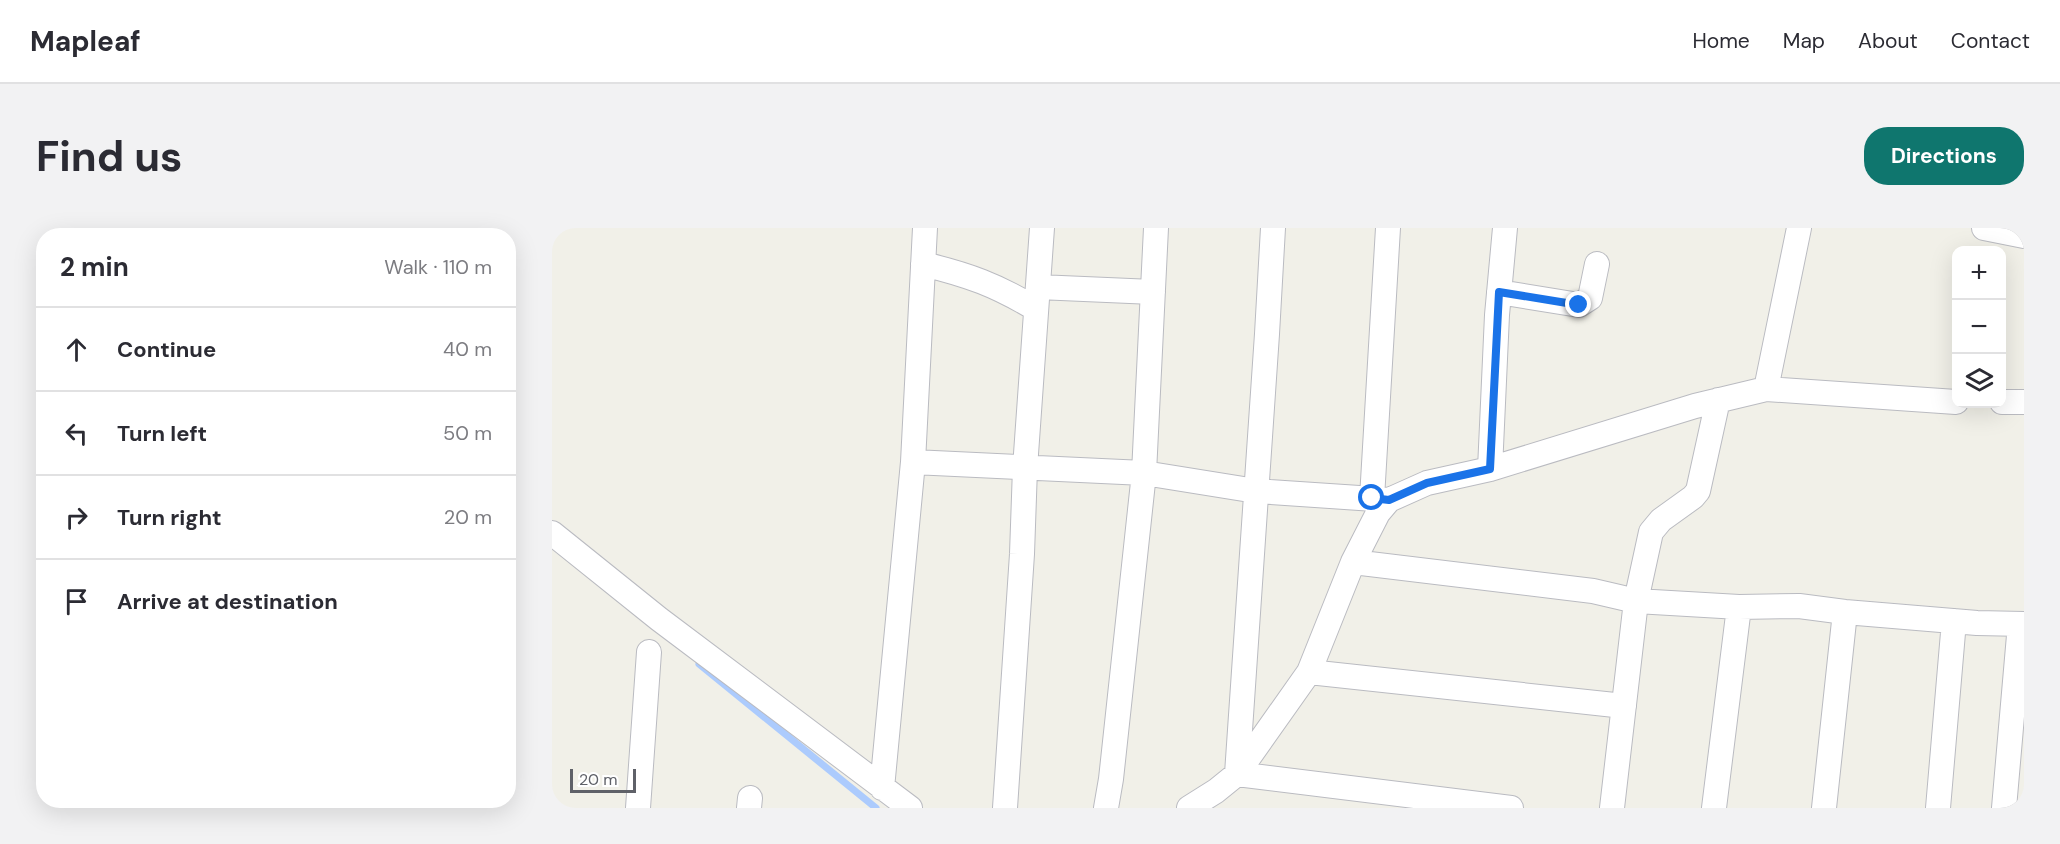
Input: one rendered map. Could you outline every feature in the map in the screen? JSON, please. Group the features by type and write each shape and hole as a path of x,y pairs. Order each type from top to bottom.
{"street":[{"path":"882,788 913,462 925,228"},
{"path":"1005,808 1042,228"},
{"path":"1106,808 1144,473 1156,228"},
{"path":"1238,774 1273,228"},
{"path":"1188,808 1238,774 1309,672 1353,562 1378,513 1381,499 1388,228"},
{"path":"1490,469 1499,292 1505,228"},
{"path":"1766,389 1799,228"},
{"path":"1984,228 2024,236"},
{"path":"923,264 976,278 1003,290 1037,298 1153,292"},
{"path":"1499,292 1579,305 1590,298 1597,264"},
{"path":"913,462 1144,473 1256,491 1381,499 1427,483 1490,469 1718,400 1766,389 1952,402"},
{"path":"1612,808 1636,601 1651,532 1661,520 1698,491 1718,400"},
{"path":"2006,402 2024,402"},
{"path":"552,533 659,619 910,808"},
{"path":"1353,562 1593,591 1636,601 1739,607 1790,606 1954,621 2022,624 2004,808"},
{"path":"1714,808 1739,607"},
{"path":"1824,808 1845,612"},
{"path":"1938,808 1954,621"},
{"path":"638,808 649,652"},
{"path":"1309,672 1624,706"},
{"path":"1238,774 1511,808"}],"waterway":[{"path":"699,664 876,808"}],"route":[{"path":"1372,498 1389,500 1427,483 1490,469 1499,292 1579,305"}]}
